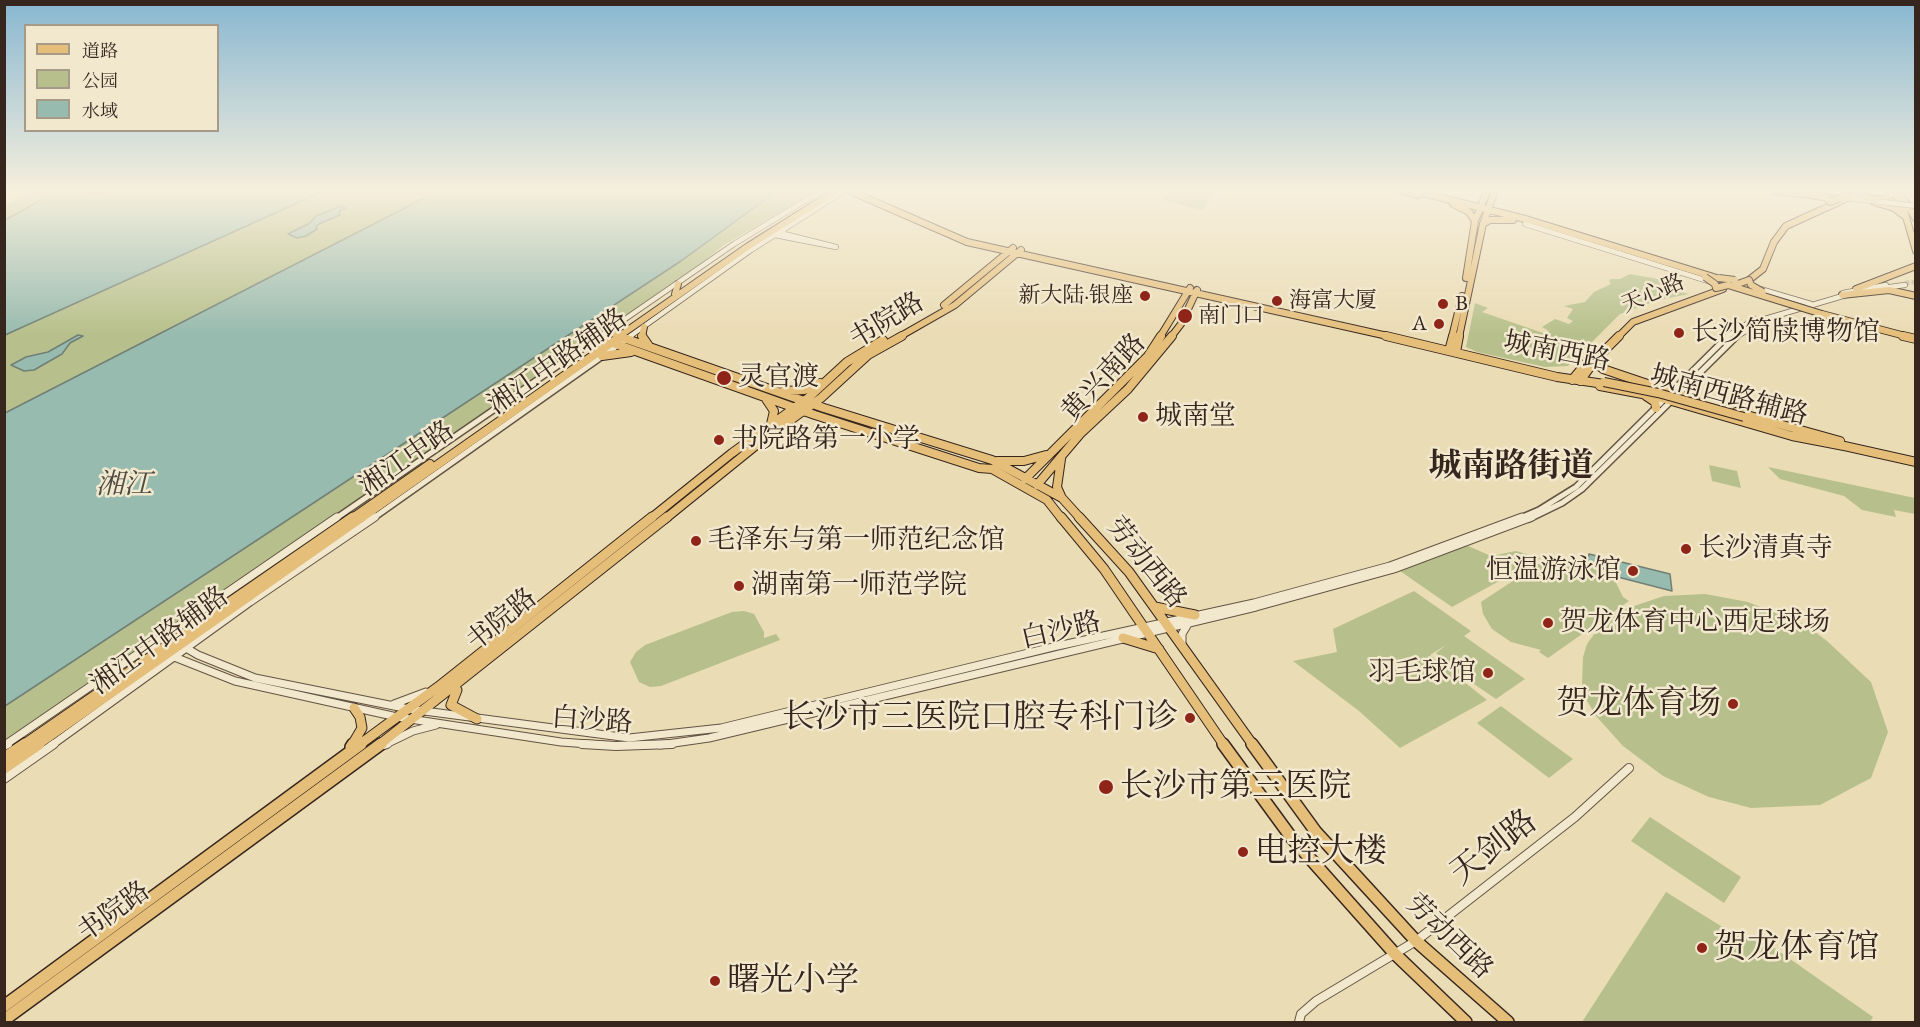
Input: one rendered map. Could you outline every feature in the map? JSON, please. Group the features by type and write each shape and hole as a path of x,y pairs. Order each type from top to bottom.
{"main road":[{"name":"湘江中路","path":"4,758 181,645 751,239"},
{"name":"湘江中路","path":"614,338 766,239"},
{"path":"958,239 1191,293 1454,347"},
{"path":"972,239 1191,293"},
{"path":"1454,347 1472,239"},
{"path":"1454,347 1479,239"},
{"path":"1582,239 1822,314 1898,332 1916,333"},
{"path":"1585,239 1719,278 1747,279 1759,268 1772,239"},
{"path":"1728,286 1747,279 1763,269 1776,239"},
{"path":"979,245 996,253 997,259 994,265"},
{"name":"书院路","path":"834,380 860,352 945,305 1015,251"},
{"name":"书院路","path":"4,1020 415,720 834,380 873,352 962,300 1015,251"},
{"path":"1856,289 1916,266"},
{"path":"1705,277 1715,284 1763,292 1898,332 1916,340"},
{"path":"1719,278 1728,286"},
{"path":"1747,279 1751,285 1763,292"},
{"path":"675,294 678,284"},
{"name":"天心路","path":"1576,379 1622,330 1636,320 1728,286"},
{"name":"天心路","path":"1587,369 1617,329 1632,318 1728,286"},
{"path":"1842,295 1889,290 1916,296"},
{"name":"城南西路","path":"1191,293 1454,347 1576,379 1652,393 1843,444 1916,460"},
{"name":"黄兴南路","path":"1035,486 1060,451 1148,356 1191,293"},
{"path":"603,356 621,351 643,354 645,349 652,347 642,336 644,327"},
{"name":"劳动西路","path":"614,338 652,347 771,390 829,420 1024,480"},
{"name":"劳动西路","path":"614,338 643,354 763,397 847,416 992,460 1035,486 1062,498 1128,572 1154,606 1316,832 1416,941 1508,1023"},
{"name":"城南西路","path":"1454,347 1477,355 1576,379"},
{"name":"城南西路辅路","path":"1596,359 1596,363 1603,369 1656,386 1674,395 1688,406 1792,436 1843,444"},
{"path":"1554,372 1587,369 1591,375 1604,383"},
{"name":"城南西路辅路","path":"1576,379 1638,393 1674,395 1843,444"},
{"path":"763,397 772,394 771,390 804,390 834,380 831,403 847,416"},
{"path":"1638,393 1653,400 1656,408"},
{"path":"763,397 771,403 774,411 774,428 809,418 829,420"},
{"name":"书院路","path":"4,1006 409,709 732,453 774,428"},
{"path":"992,460 1040,459 1060,451 1057,487 1062,498"},
{"name":"黄兴南路","path":"1024,480 1060,451"},
{"name":"劳动西路","path":"1035,486 1060,513 1132,609 1224,746 1291,837 1395,954 1467,1023"},
{"path":"1154,606 1176,613 1195,615"},
{"path":"1124,634 1159,649"},
{"name":"湘江中路","path":"4,768 167,654"},
{"path":"464,681 452,698 451,705 456,710 477,719"},
{"path":"341,758 358,739 362,728 360,717 354,708"}],"street":[{"name":"湘江中路辅路","path":"4,746 614,338 678,284 742,239"},
{"name":"湘江中路辅路","path":"4,779 167,654 311,562 603,356 614,338 644,327 733,260 767,239"},
{"path":"801,239 836,247 804,239"},
{"path":"1581,239 1795,308"},
{"path":"1587,239 1809,303"},
{"name":"白沙路","path":"1168,625 1195,615 1254,603 1390,566 1539,510 1576,487 1656,408 1674,395 1742,331 1765,319 1809,303 1856,289 1905,284 1809,303"},
{"path":"1773,301 1783,309"},
{"name":"白沙路","path":"161,639 181,645 255,678 409,709 629,738 721,728 1146,629 1188,624 1394,569 1541,514 1582,489 1733,331 1749,321 1783,309 1795,308"},
{"path":"1124,634 1132,621 1132,609"},
{"path":"1182,645 1182,634 1188,624"},
{"name":"白沙路","path":"149,647 244,683 354,708 415,720 561,742 616,746 662,745 709,738 1124,634"},
{"path":"385,704 397,704 438,687"},
{"path":"365,756 413,731 428,726 448,724"},
{"name":"天剑路","path":"1299,1023 1301,1014 1316,1001 1416,941 1575,817 1629,768"}],"green space":[{"path":"217,239 345,239 5,413 4,335"},
{"path":"711,239 734,239 689,274 5,742 4,706"},
{"path":"1630,274 1663,280 1679,287 1677,288 1681,292 1689,294 1659,300 1620,314 1568,366 1545,367 1477,352 1466,347 1475,303 1488,308 1482,312 1546,334 1549,331 1542,327 1555,319 1569,324 1573,321 1567,318 1573,309 1564,306 1585,302 1594,292 1611,284 1609,281 1611,279 1620,279"},
{"path":"1709,465 1737,471 1741,488 1712,481"},
{"path":"1768,467 1915,498 1915,514 1894,510 1896,517 1862,510 1844,496 1780,479"},
{"path":"1466,545 1491,556 1516,551 1541,558 1452,607 1400,571"},
{"path":"1564,558 1586,563 1607,574 1615,581 1623,597 1629,601 1548,658 1539,652 1541,650 1511,642 1492,629 1483,614 1481,602 1543,561"},
{"path":"1414,591 1471,631 1464,636 1525,679 1496,699 1449,667 1436,653 1446,645 1430,655 1487,700 1400,748 1359,711 1293,661 1337,652 1333,629"},
{"name":"贺龙体育场","path":"1705,594 1748,602 1806,625 1827,641 1871,682 1888,732 1871,778 1820,805 1751,808 1709,797 1663,776 1623,746 1596,716 1586,699 1582,684 1583,657 1587,644 1603,622 1622,610 1664,596"},
{"path":"744,611 754,614 764,632 764,638 776,634 780,640 661,686 650,687 639,682 630,662 636,652 645,645 732,612"},
{"path":"1501,706 1573,759 1549,778 1477,723"},
{"path":"1650,817 1741,877 1724,903 1631,841"},
{"name":"贺龙体育馆","path":"1666,892 1737,936 1760,938 1873,1017 1870,1022 1582,1022"}],"water":[{"path":"5,239 218,239 5,335"},
{"name":"湘江","path":"345,239 711,239 5,706 5,413"},
{"path":"78,335 83,336 70,343 62,354 34,370 24,371 11,365 26,357 48,352"},
{"name":"恒温游泳馆","path":"1589,554 1670,574 1672,591 1614,576 1613,573 1588,561"}],"tunnel":[{"path":"1905,283 1916,282"}],"place":[{"name":"新大陆·银座","path":"1145,296"},
{"name":"海富大厦","path":"1277,301"},
{"name":"B","path":"1443,304"},
{"name":"南门口","path":"1185,316"},
{"name":"A","path":"1439,324"},
{"name":"长沙简牍博物馆","path":"1679,333"},
{"name":"灵官渡","path":"724,378"},
{"name":"城南堂","path":"1143,417"},
{"name":"书院路第一小学","path":"719,440"},
{"name":"毛泽东与第一师范纪念馆","path":"696,541"},
{"name":"长沙清真寺","path":"1686,549"},
{"name":"恒温游泳馆","path":"1633,571"},
{"name":"湖南第一师范学院","path":"739,586"},
{"name":"贺龙体育中心西足球场","path":"1548,623"},
{"name":"羽毛球馆","path":"1488,673"},
{"name":"贺龙体育场","path":"1733,704"},
{"name":"长沙市三医院口腔专科门诊","path":"1190,718"},
{"name":"长沙市第三医院","path":"1106,787"},
{"name":"电控大楼","path":"1243,852"},
{"name":"贺龙体育馆","path":"1702,948"},
{"name":"曙光小学","path":"715,981"}],"district":[{"name":"城南路街道","path":"1511,467"}]}
